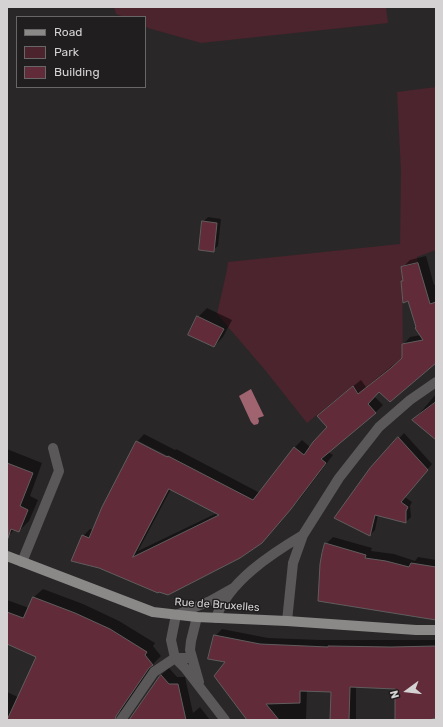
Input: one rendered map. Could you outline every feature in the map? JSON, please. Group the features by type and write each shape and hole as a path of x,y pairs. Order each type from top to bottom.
{"main road":[{"name":"Rue de Bruxelles","path":"7,556 153,612 197,617 436,630"}],"street":[{"path":"287,622 293,563 302,535 339,478 379,427 410,400 436,382"},
{"path":"22,562 59,470 53,448"},
{"path":"216,618 222,605 235,587 255,568 278,550 302,535"},
{"path":"225,720 175,658 171,640 176,615 210,601 235,587"},
{"path":"197,617 190,650 200,688"},
{"path":"121,720 154,672 175,658 192,658"}],"green space":[{"path":"114,7 386,7 388,23 201,43 148,28 146,27 146,16 121,16 116,14"},
{"path":"436,87 436,250 417,257 418,263 402,268 403,359 360,393 353,386 307,423 265,370 217,314 228,262 400,244 401,172 397,92"}],"shaded area":[{"path":"251,389 264,416 258,418 258,424 254,425 251,422 239,396"}],"building":[{"path":"202,221 217,223 214,252 199,250"},
{"path":"418,263 430,304 436,302 436,363 390,402 379,392 368,404 376,413 321,459 326,463 291,509 262,543 240,558 168,595 158,593 99,568 71,561 82,535 89,538 102,507 136,441 253,500 294,447 304,455 313,442 327,427 317,416 353,386 358,394 391,368 402,358 402,344 423,340 415,328 416,327 408,301 403,303 401,281 403,281 401,267","holes":["169,489 219,515 133,557"]},
{"path":"197,316 224,329 214,347 188,335"},
{"path":"436,402 436,440 412,420"},
{"path":"398,437 428,470 401,502 408,507 406,511 406,523 375,515 370,536 334,518 370,468"},
{"path":"7,463 33,473 20,506 28,510 19,532 11,529 8,538"},
{"path":"325,543 366,555 365,558 386,561 409,567 411,563 436,567 436,620 318,601 320,564"},
{"path":"33,597 75,613 110,629 147,652 145,655 153,665 149,668 116,716 115,720 7,720 36,657 7,644 7,612 23,618"},
{"path":"214,635 260,644 328,647 436,646 436,718 429,720 395,720 395,689 350,687 349,720 330,720 331,692 300,691 300,703 266,704 279,720 247,720 214,676 225,662 208,659"},
{"path":"161,675 169,684 178,684 186,720 129,720 159,677"}]}
